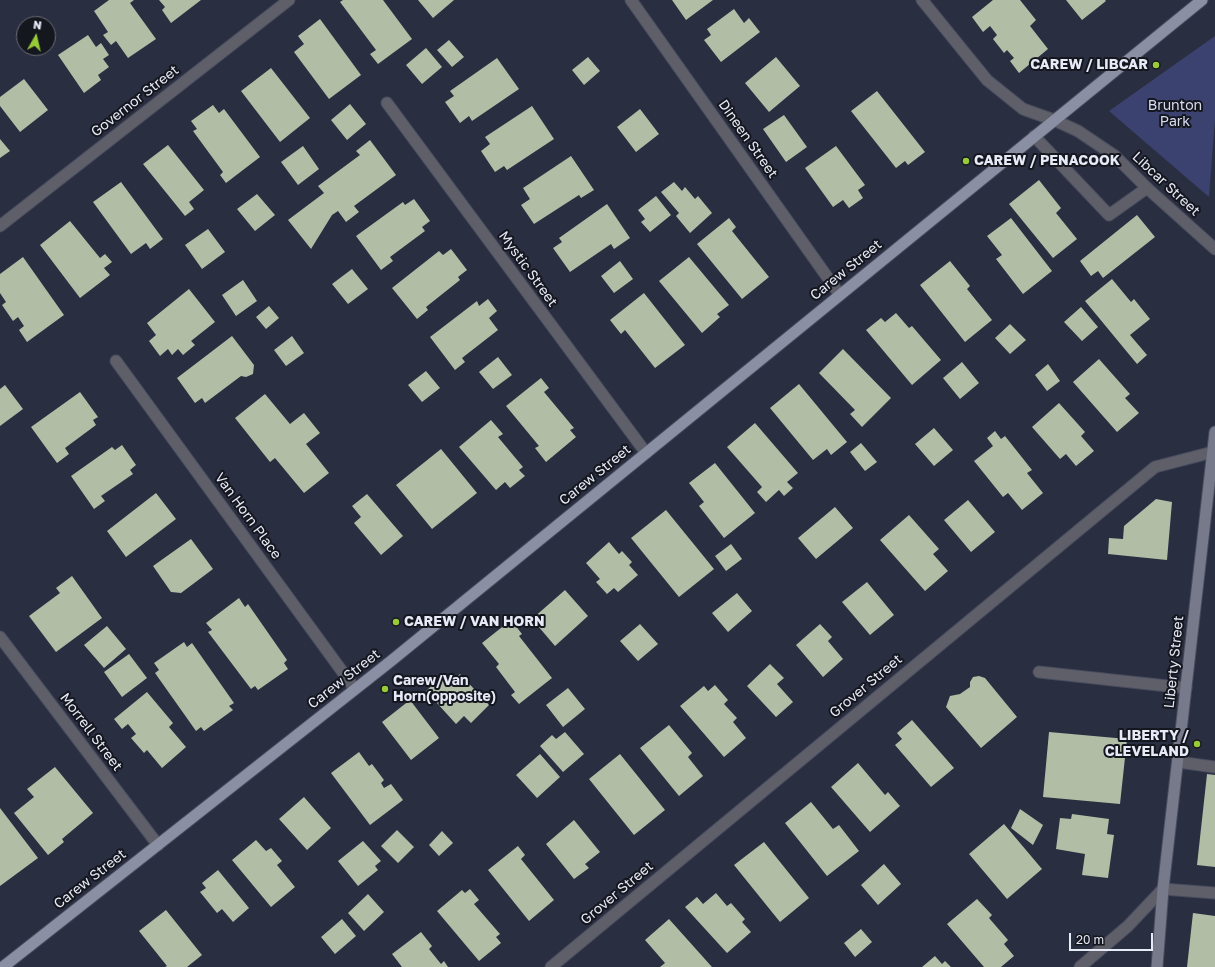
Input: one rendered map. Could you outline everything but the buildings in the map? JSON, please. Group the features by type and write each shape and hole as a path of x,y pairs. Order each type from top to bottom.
{"main road":[{"name":"Carew Street","path":"3,967 356,689 1202,0"},
{"name":"Liberty Street","path":"1157,967 1163,890 1215,432"}],"street":[{"name":"Governor Street","path":"0,226 289,0"},
{"name":"Dineen Street","path":"631,0 840,295"},
{"name":"Libcar Street","path":"922,0 987,80 1023,109 1054,120 1078,131 1115,156 1147,188 1215,249"},
{"name":"Mystic Street","path":"387,103 646,453"},
{"path":"1034,136 1109,215 1147,188"},
{"name":"Van Horn Place","path":"116,361 356,689"},
{"name":"Grover Street","path":"551,967 1155,467 1213,452"},
{"name":"Morrell Street","path":"0,637 158,845"},
{"path":"1039,672 1186,688"},
{"path":"1178,762 1215,767"},
{"path":"1080,967 1128,926 1163,890 1215,893"}],"green space":[{"name":"Brunton Park","path":"1215,36 1215,119 1209,197 1109,111"}],"place":[{"name":"CAREW / LIBCAR","path":"1156,65"},
{"name":"CAREW / PENACOOK","path":"966,161"},
{"name":"CAREW / VAN HORN","path":"396,622"},
{"name":"Carew/Van Horn(opposite)","path":"385,689"},
{"name":"LIBERTY / CLEVELAND","path":"1197,744"}]}
